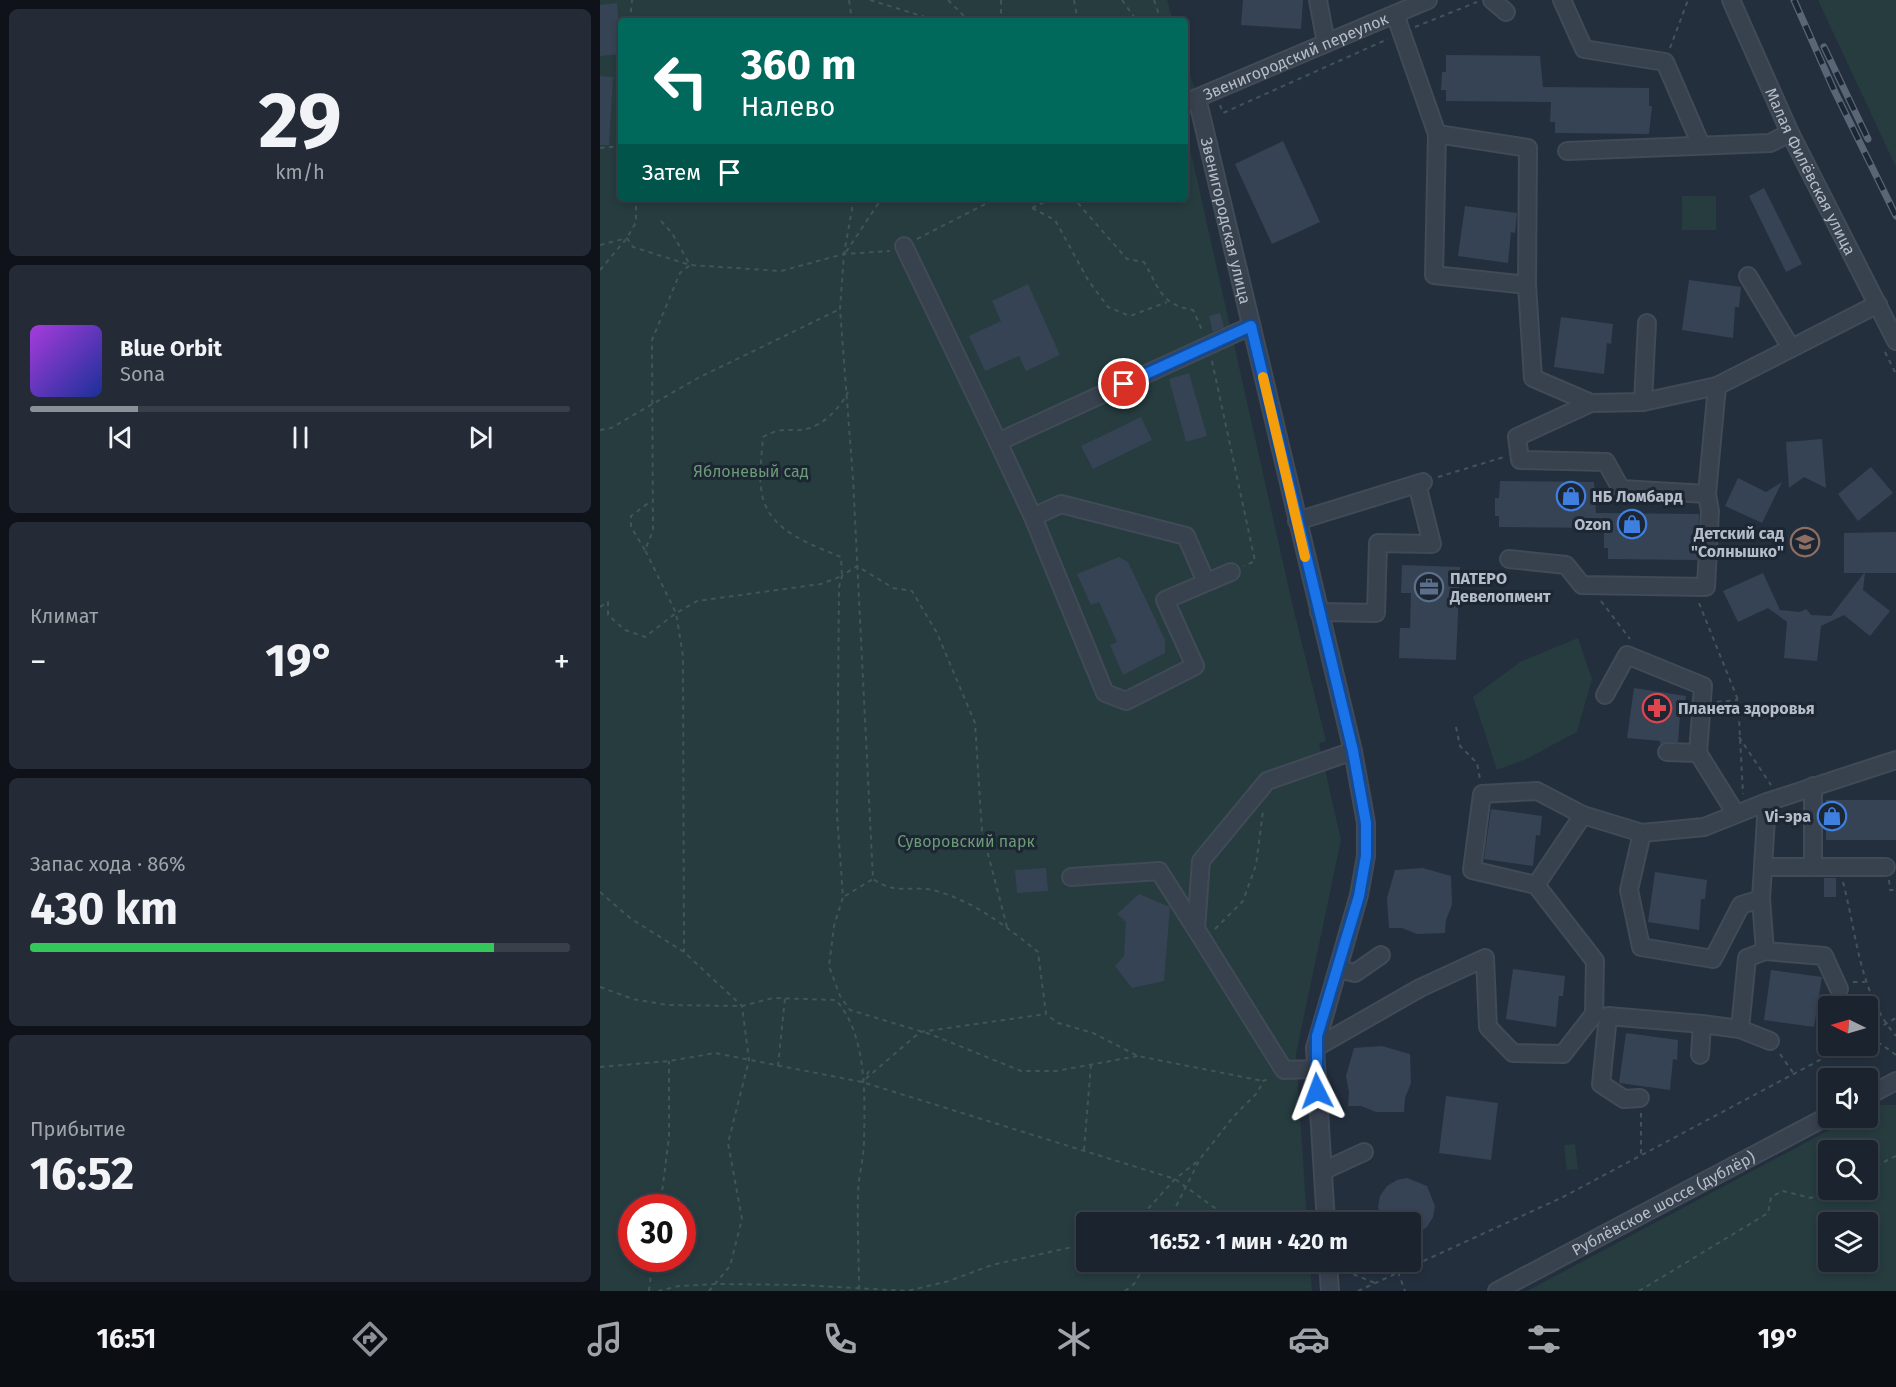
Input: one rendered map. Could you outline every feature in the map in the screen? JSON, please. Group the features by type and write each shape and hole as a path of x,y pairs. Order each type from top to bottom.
{"street":[{"path":"1318,0 1326,43"},
{"name":"Звенигородский переулок","path":"1191,101 1428,0"},
{"path":"1492,0 1506,12"},
{"path":"1562,0 1584,49 1665,62 1701,145"},
{"name":"Малая Филёвская улица","path":"1731,0 1790,133 1896,341"},
{"path":"1395,14 1437,134 1434,274 1527,285"},
{"name":"Звенигородская улица","path":"1191,101 1251,326 1353,751 1366,823 1366,856 1359,896 1315,1048 1325,1212"},
{"path":"1567,151 1770,143 1790,133"},
{"path":"1437,134 1528,148 1527,285 1533,378 1591,403"},
{"path":"904,246 999,442 1105,693 1126,701 1195,666 1165,600 1231,572"},
{"path":"1748,276 1791,348"},
{"path":"1707,494 1621,489 1606,462 1520,460 1517,437 1591,403 1642,402 1717,386 1878,304"},
{"path":"1642,402 1647,323"},
{"path":"999,442 1251,326"},
{"path":"1509,559 1566,565 1582,585 1706,587 1710,511 1707,494 1717,386"},
{"path":"1297,520 1420,483 1432,544 1378,543 1376,613 1318,612"},
{"path":"1033,518 1061,504 1186,536 1206,582"},
{"path":"1605,695 1627,655 1703,686 1698,753 1740,813"},
{"path":"1199,935 1201,861 1267,781 1353,751"},
{"path":"1667,753 1698,753"},
{"path":"1640,1098 1624,1099 1601,1084 1601,1015 1595,961 1536,885 1472,870 1482,794 1537,791 1582,815 1642,833 1704,827 1813,786 1896,760"},
{"path":"1813,786 1813,867"},
{"path":"1765,951 1761,899 1763,867 1773,800"},
{"path":"1536,885 1582,815"},
{"path":"1642,833 1629,890 1641,947 1713,959 1741,905 1761,899"},
{"path":"1763,867 1886,867"},
{"path":"1071,877 1159,871 1284,1070 1315,1069"},
{"path":"1740,1029 1748,958 1765,951 1824,956 1839,988"},
{"path":"1338,969 1355,973 1381,955"},
{"path":"1315,1048 1420,988 1485,958 1488,1027 1513,1053 1563,1054 1601,1015"},
{"path":"1601,1015 1740,1029 1770,1041"},
{"path":"1700,1055 1702,1024"},
{"path":"1878,1091 1896,1081"},
{"name":"Рублёвское шоссе (дублёр)","path":"1497,1291 1818,1121"},
{"path":"1323,1171 1364,1152"},
{"path":"1330,1291 1333,1272"}],"path":[{"path":"630,18 632,0"},
{"path":"849,0 852,18"},
{"path":"870,0 928,18"},
{"path":"948,0 966,18"},
{"path":"1001,0 1001,18"},
{"path":"1074,0 1077,18"},
{"path":"1122,0 1135,18"},
{"path":"1154,0 1160,18"},
{"path":"1223,112 1401,33 1482,0"},
{"path":"1665,62 1688,0"},
{"path":"600,148 618,146"},
{"path":"600,270 627,238 636,222 636,201"},
{"path":"853,201 844,254 840,309 848,392 873,879"},
{"path":"844,254 880,201"},
{"path":"627,238 633,247 690,265 781,271 844,254 894,251 991,201"},
{"path":"1047,201 1032,208 1055,219 1088,280 1108,307 1130,316 1167,302"},
{"path":"661,221 672,233 690,265"},
{"path":"600,245 627,238"},
{"path":"645,550 653,531 651,501 652,340 680,273 690,265"},
{"path":"600,430 611,428 698,378 840,309"},
{"path":"848,392 838,410 809,428 778,428 763,437 761,489 773,520 799,539 841,557 837,815 843,897 834,926 829,966 840,996 850,1010 920,1032 1021,1071 1056,1071 1138,1056"},
{"path":"1420,483 1519,453"},
{"path":"651,501 631,516 631,527 676,613 683,656 684,952"},
{"path":"600,607 608,602 608,615 626,630 645,637 676,613 697,601 821,584 842,576 857,566"},
{"path":"857,566 893,588 912,591 937,633 975,723 982,831 1007,927"},
{"path":"1587,585 1638,651 1641,660"},
{"path":"1693,587 1738,700 1740,813"},
{"path":"1702,703 1738,700"},
{"path":"1456,727 1460,746 1477,763 1482,794"},
{"path":"1739,737 1773,800"},
{"path":"1199,935 1243,902 1256,865 1267,781"},
{"path":"1839,867 1851,913 1857,953 1869,991 1885,1024 1896,1036"},
{"path":"843,897 873,879"},
{"path":"873,879 887,889 938,891 988,913 1007,927 1038,952 1046,1014"},
{"path":"1890,890 1896,890"},
{"path":"600,891 630,918 684,952 742,1006 749,1060 728,1143 742,1219 730,1266 709,1291"},
{"path":"600,987 633,999 666,1005 742,1006 773,998 785,998 836,1000 847,1012 855,1033 862,1082 864,1142 858,1193 859,1291"},
{"path":"778,1066 785,998"},
{"path":"862,1082 920,1032 1046,1014 1058,1023 1093,1033 1138,1056 1263,1081"},
{"path":"1878,1028 1896,1018"},
{"path":"1770,1041 1794,1074"},
{"path":"1878,1044 1896,1055"},
{"path":"600,1067 669,1061 715,1053 862,1082 1175,1179 1219,1212"},
{"path":"1421,1262 1563,1197 1827,1056"},
{"path":"662,1194 669,1137 669,1061"},
{"path":"1084,1150 1091,1064"},
{"path":"1145,1212 1175,1179 1200,1159 1234,1116 1258,1092 1263,1081 1284,1070"},
{"path":"862,1082 869,1071"},
{"path":"1640,1098 1641,1155"},
{"path":"1878,1165 1896,1156"},
{"path":"1173,1212 1200,1159"},
{"path":"1640,1291 1768,1213 1771,1197 1783,1191 1811,1198 1818,1194"},
{"path":"658,1291 679,1286 717,1284 859,1287 907,1291 949,1281 992,1265 1076,1246"},
{"path":"649,1291 651,1272"},
{"path":"1125,1291 1134,1284 1141,1272"},
{"path":"1343,1272 1375,1283"},
{"path":"1358,1291 1398,1272 1405,1291"}],"green space":[{"name":"Суворовский парк","path":"600,0 1167,0 1172,18 618,18 618,201 1188,201 1188,139 1293,607 1326,741 1319,743 1341,840 1296,1054 1306,1212 1076,1212 1076,1272 1311,1272 1312,1291 600,1291"},
{"path":"1818,0 1896,0 1896,167"},
{"path":"1188,68 1196,93 1188,106"},
{"path":"1682,196 1716,196 1716,230 1682,230"},
{"path":"1578,638 1592,679 1577,732 1526,759 1497,770 1473,697 1520,662"},
{"path":"1878,1105 1896,1105 1896,1291 1527,1291 1833,1128 1878,1128"},
{"path":"1575,1144 1578,1169 1567,1170 1564,1145"}],"building":[{"path":"1243,0 1303,0 1301,29 1241,25"},
{"path":"617,3 618,54 600,56 600,5"},
{"path":"1446,55 1540,56 1543,87 1649,88 1649,106 1652,106 1649,134 1555,133 1555,122 1550,122 1551,102 1446,101 1446,90 1441,90 1442,72 1446,72"},
{"path":"600,76 613,77 609,145 600,145"},
{"path":"1283,141 1320,222 1272,244 1235,164"},
{"path":"1764,188 1802,264 1786,272 1749,196"},
{"path":"1465,206 1517,213 1515,233 1511,232 1508,263 1458,256"},
{"path":"1689,280 1741,287 1739,307 1735,307 1733,338 1682,330"},
{"path":"1028,284 1060,355 1026,371 1019,356 985,371 969,336 1001,321 992,301"},
{"path":"1220,313 1224,327 1213,332 1209,316"},
{"path":"1561,317 1613,324 1611,344 1607,343 1604,374 1554,367"},
{"path":"1189,373 1207,436 1186,442 1169,379"},
{"path":"1141,417 1152,440 1093,469 1081,446"},
{"path":"1822,439 1826,488 1804,477 1789,488 1786,442"},
{"path":"1871,467 1893,493 1858,521 1838,494"},
{"path":"1738,478 1766,492 1782,482 1762,523 1725,506"},
{"path":"1500,481 1594,482 1596,513 1699,514 1697,560 1608,559 1608,548 1604,548 1604,528 1499,527 1499,516 1495,516 1495,498 1499,498"},
{"path":"1896,532 1896,573 1865,573 1863,590 1890,611 1870,636 1844,615 1821,626 1817,661 1784,658 1787,622 1768,608 1738,622 1723,591 1763,573 1780,610 1800,612 1806,609 1811,615 1831,616 1864,573 1844,573 1844,533"},
{"path":"1119,557 1128,562 1165,640 1165,653 1123,675 1110,645 1117,642 1099,602 1091,605 1077,574"},
{"path":"1402,565 1460,567 1456,660 1399,658 1400,628 1410,628 1411,593 1401,593"},
{"path":"1634,688 1686,696 1684,715 1680,715 1678,742 1660,744 1660,741 1627,738"},
{"path":"1826,800 1896,800 1896,840 1826,840"},
{"path":"1491,809 1542,816 1540,836 1536,835 1533,866 1484,859"},
{"path":"1046,868 1048,891 1017,893 1015,870"},
{"path":"1423,868 1451,876 1452,905 1446,920 1445,933 1417,934 1402,928 1389,928 1387,898 1395,870"},
{"path":"1655,872 1707,880 1705,899 1701,899 1699,930 1648,922"},
{"path":"1824,878 1836,878 1836,897 1824,897"},
{"path":"1139,894 1170,907 1164,981 1132,988 1115,966 1124,956 1126,922 1117,914"},
{"path":"1513,969 1565,976 1563,996 1559,996 1556,1027 1506,1019"},
{"path":"1771,970 1822,977 1814,1027 1764,1020"},
{"path":"1626,1033 1678,1040 1677,1060 1673,1059 1670,1090 1619,1083"},
{"path":"1382,1046 1410,1054 1411,1083 1405,1098 1404,1112 1376,1112 1361,1106 1348,1106 1349,1092 1346,1076 1354,1048"},
{"path":"1446,1096 1498,1103 1491,1160 1439,1153"},
{"path":"1407,1178 1427,1186 1435,1206 1433,1217 1427,1227 1421,1231 1421,1212 1380,1212 1380,1196 1387,1186 1397,1180"}],"railway":[{"path":"1794,0 1834,90 1896,216"},
{"path":"1824,47 1868,139"}],"slow traffic":[{"path":"1263,377 1305,557"}],"place":[{"name":"НБ Ломбард","path":"1571,496"},
{"name":"Ozon","path":"1632,524"},
{"name":"Детский сад \"Солнышко\"","path":"1805,542"},
{"name":"ПАТЕРО Девелопмент","path":"1429,587"},
{"name":"Планета здоровья","path":"1657,708"},
{"name":"Vi-эра","path":"1832,816"}],"route":[{"path":"1124,384 1251,326 1353,751 1366,823 1366,856 1359,896 1317,1036 1315,1069 1317,1091"}],"park label":[{"name":"Яблоневый сад","path":"751,471"}]}
